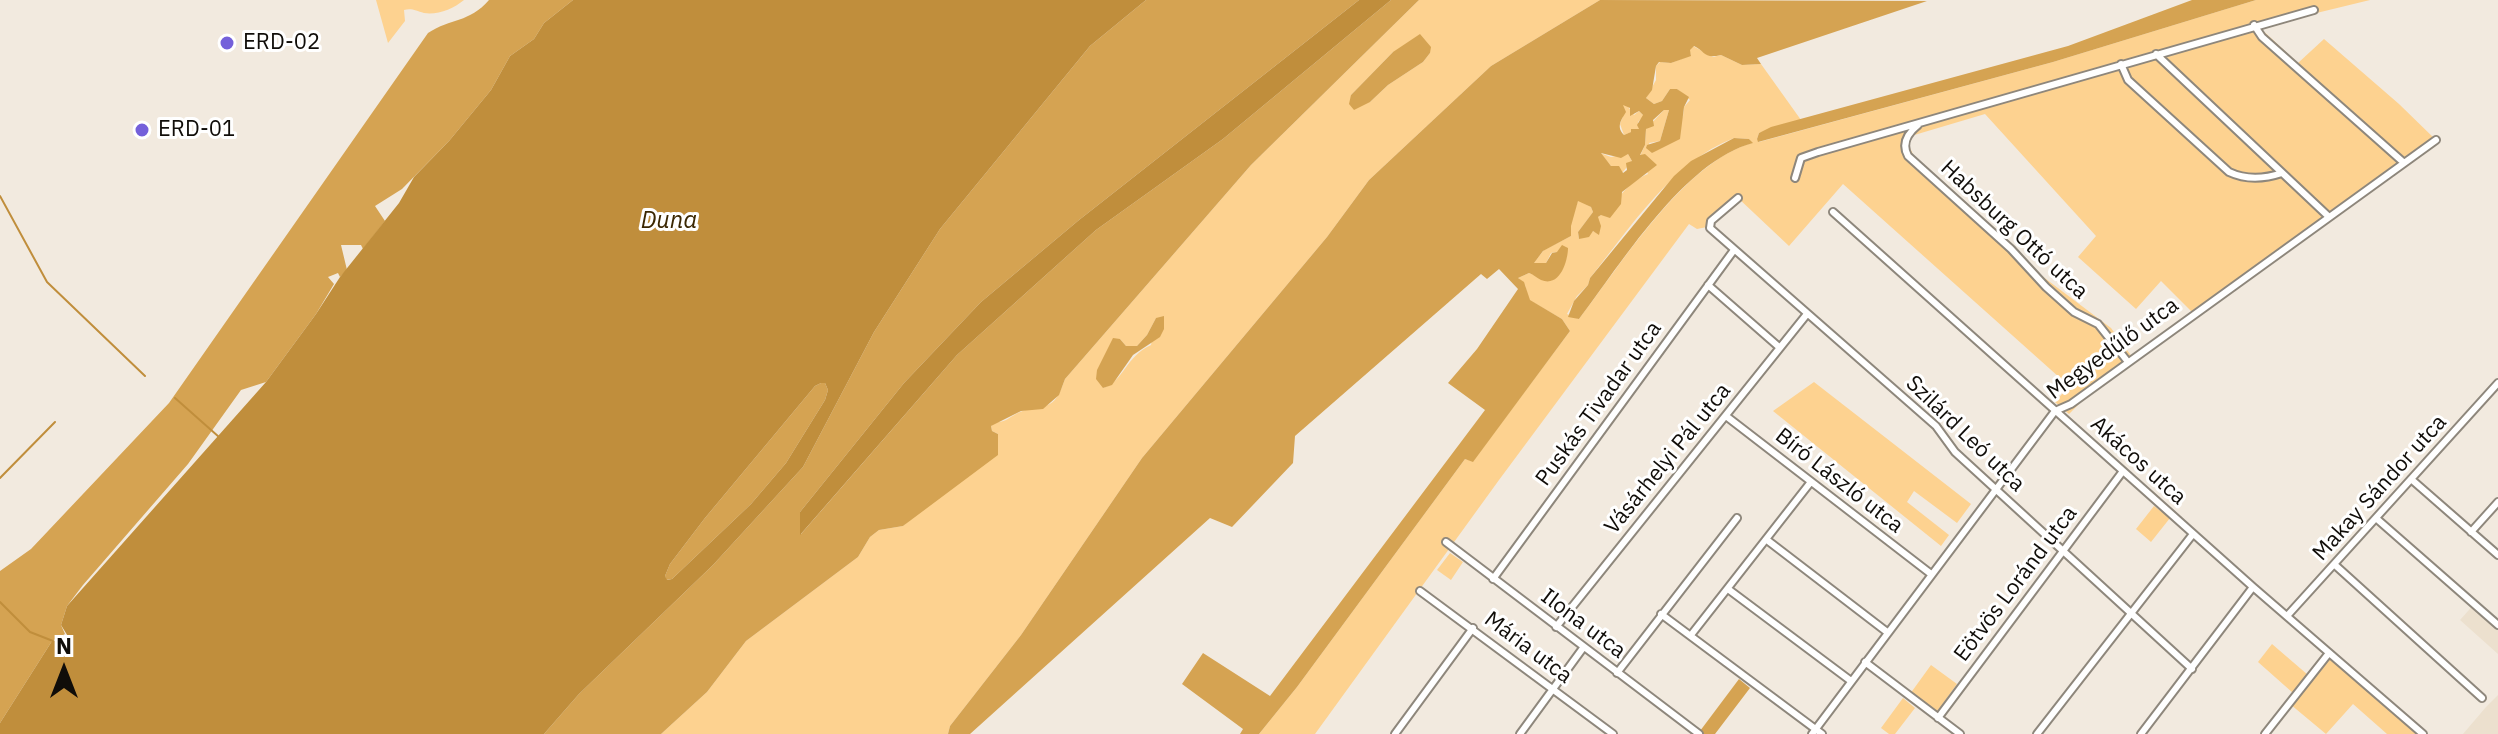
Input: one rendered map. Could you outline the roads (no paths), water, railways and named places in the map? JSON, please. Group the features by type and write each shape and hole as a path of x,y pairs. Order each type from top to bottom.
{"street":[{"path":"1795,178 1801,158 2314,10"},
{"path":"2254,25 2262,37 2403,162"},
{"path":"2156,54 2328,216"},
{"path":"2121,64 2128,80 2229,172 2240,178 2282,173"},
{"name":"Habsburg Ottó utca","path":"1926,120 1909,133 1905,144 1908,156 2011,249 2074,312 2098,324 2128,362"},
{"name":"Megyedűlő utca","path":"1817,732 1887,632 2055,411 2071,404 2436,140"},
{"name":"Szilárd Leó utca","path":"1738,198 1711,221 1710,228 1936,426 1945,441 1994,488 2192,669"},
{"name":"Akácos utca","path":"1833,212 2193,534 2423,734"},
{"name":"Puskás Tivadar utca","path":"1493,579 1734,250"},
{"path":"1708,285 1779,347"},
{"name":"Vásárhelyi Pál utca","path":"1556,627 1807,314"},
{"name":"Makay Sándor utca","path":"2287,616 2498,383"},
{"name":"Bíró László utca","path":"1726,416 1931,574"},
{"name":"Eötvös Loránd utca","path":"1938,718 2123,471"},
{"path":"2411,479 2498,555"},
{"path":"1691,635 1810,483"},
{"path":"2471,532 2498,502"},
{"path":"1617,673 1737,518"},
{"path":"2377,519 2498,625"},
{"path":"2037,734 2193,534"},
{"path":"1767,540 1887,632"},
{"name":"Ilona utca","path":"1446,542 1699,734"},
{"path":"2335,565 2482,698"},
{"path":"2141,734 2253,587"},
{"path":"1728,589 1851,681"},
{"name":"Mária utca","path":"1420,591 1613,734"},
{"path":"1661,614 1817,732"},
{"path":"1395,734 1473,628"},
{"path":"1520,734 1583,648"},
{"path":"2265,734 2329,653"},
{"path":"1865,662 1960,734"}],"water":[{"name":"Duna","path":"573,0 1146,0 1090,46 940,229 874,332 803,467 713,565 579,694 544,734 0,734 0,723 52,641 69,638 61,625 67,606 266,382 340,277 399,203 414,177 491,90 510,56 534,39 544,23","holes":["825,383 828,390 825,400 786,463 751,504 672,579 667,580 665,576 670,564 705,518 815,386"]},
{"path":"1359,0 1391,0 1223,139 1096,230 957,355 800,535 800,512 904,383 981,302 1079,220"}],"waterway":[{"path":"0,196 47,282 145,376"},
{"path":"175,398 219,437"},
{"path":"0,478 55,422"},
{"path":"0,602 30,632 53,641"}],"place":[{"name":"ERD-02","path":"227,43"},
{"name":"ERD-01","path":"142,130"}]}
